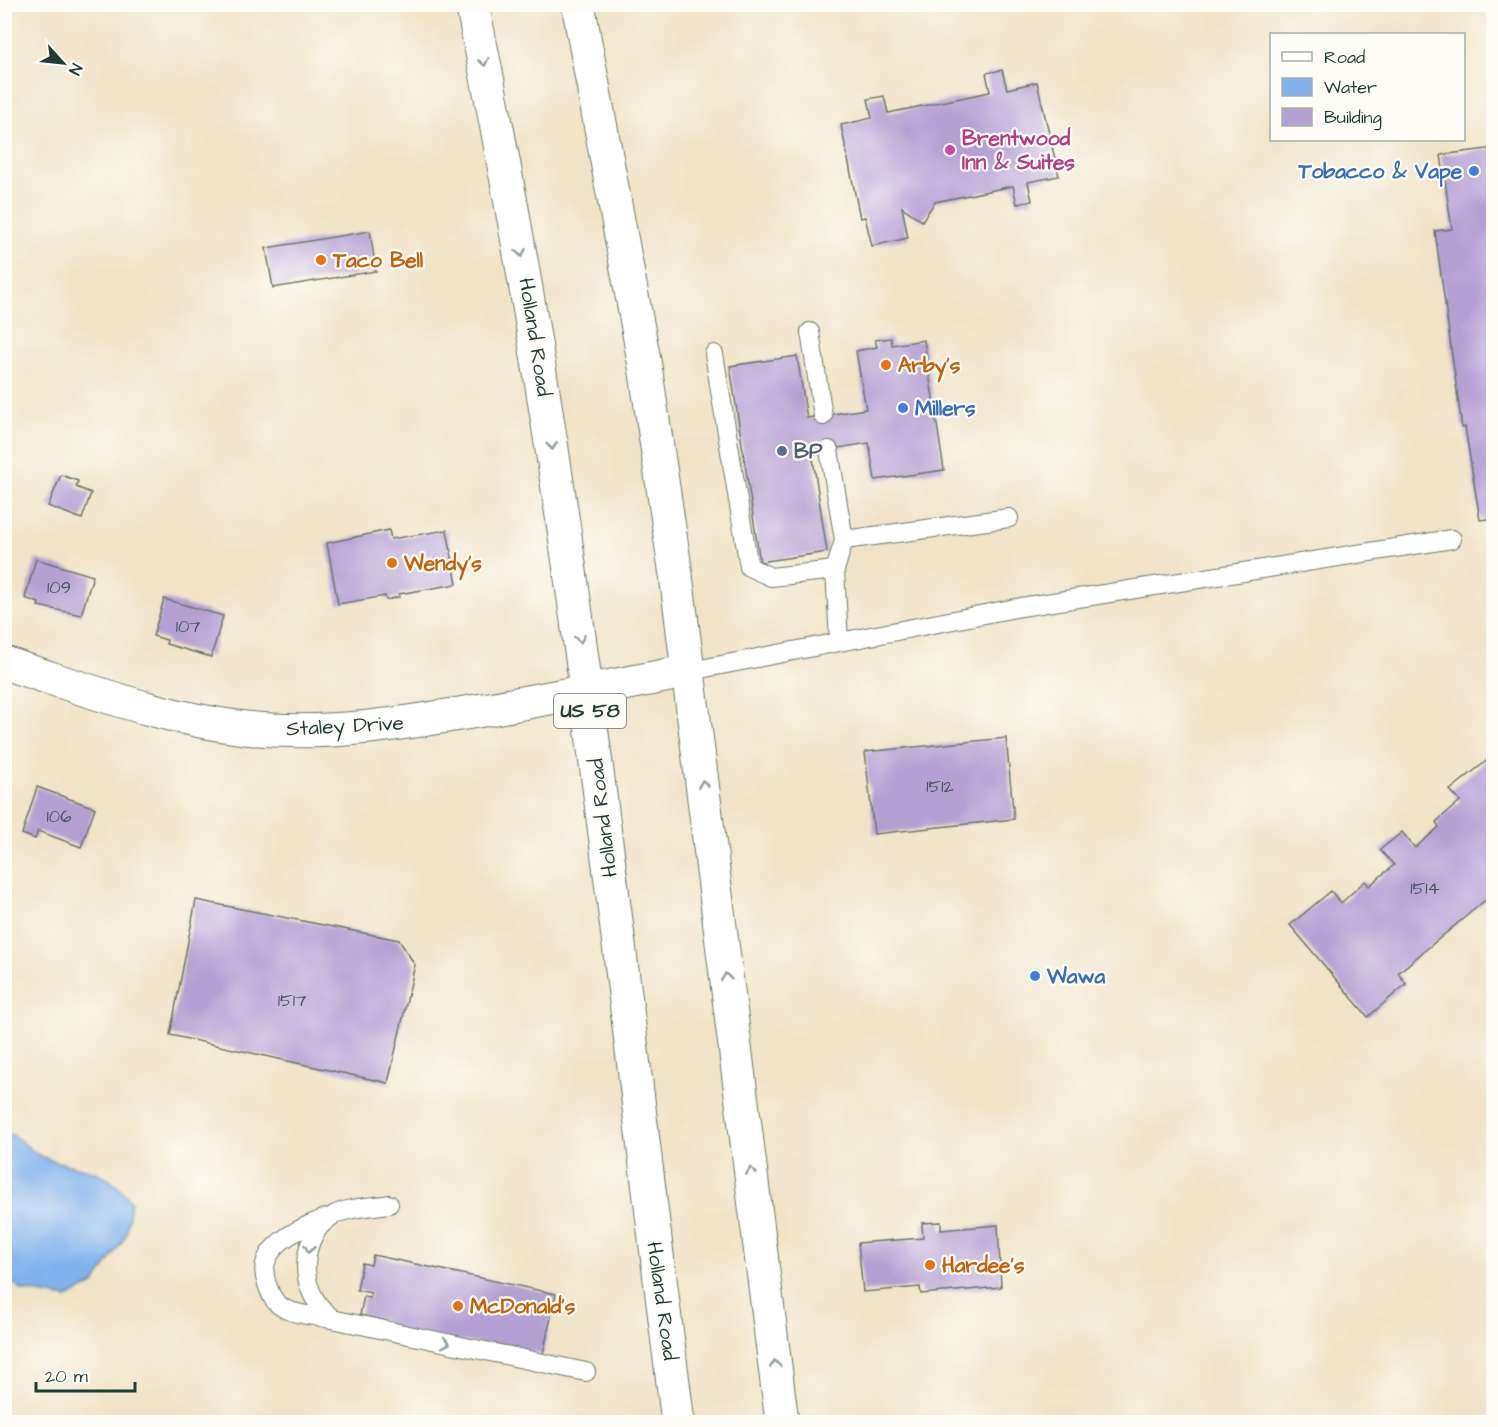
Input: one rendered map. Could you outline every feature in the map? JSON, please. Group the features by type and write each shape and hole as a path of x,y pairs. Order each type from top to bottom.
{"main road":[{"name":"Holland Road","path":"472,4 498,128 537,344 588,691 678,1422"},
{"path":"578,4 645,366 690,671 782,1422"},
{"name":"Staley Drive","path":"4,663 189,719 273,730 338,731 407,724 690,671"}],"lane":[{"path":"810,332 812,395 823,416"},
{"path":"714,354 730,406 747,522 749,567 771,577 835,570"},
{"path":"829,450 824,473 830,509 844,540 835,570 840,641"},
{"path":"844,540 1009,518"},
{"path":"690,671 1021,607 1452,539"},
{"path":"389,1204 336,1214 303,1226 278,1242 267,1259 265,1277 272,1297 283,1308 586,1372"},
{"path":"332,1319 315,1301 306,1274 308,1247 316,1228 336,1214"}],"water":[{"path":"4,1132 15,1136 43,1157 90,1170 109,1179 131,1201 126,1236 94,1284 67,1298 22,1290 5,1276"}],"building":[{"name":"Brentwood Inn & Suites","path":"1002,70 1007,89 1037,82 1059,176 1028,182 1032,201 1017,204 1013,186 935,202 922,221 902,207 908,238 872,246 865,217 860,218 841,125 872,118 868,99 884,96 888,113 990,92 986,73"},
{"path":"1494,148 1494,518 1480,520 1465,427 1462,428 1435,231 1452,229 1441,155"},
{"name":"Taco Bell","path":"370,231 376,271 273,288 266,248"},
{"name":"BP","path":"891,338 892,345 924,340 944,470 875,480 869,443 812,452 827,552 760,562 730,366 797,356 807,418 866,409 856,351 877,347 875,340"},
{"path":"61,475 78,481 76,487 91,493 82,519 48,506"},
{"name":"Wendy's","path":"389,530 391,539 447,530 457,584 399,594 399,597 386,600 385,596 338,604 327,543"},
{"path":"36,559 93,576 81,615 38,606 39,603 25,598"},
{"path":"164,599 223,616 211,657 166,644 167,640 153,636"},
{"path":"1006,738 1014,819 874,834 865,752"},
{"path":"1490,758 1494,762 1494,893 1398,973 1406,984 1368,1017 1290,925 1331,891 1341,903 1365,881 1369,886 1394,865 1380,850 1402,832 1415,848 1439,827 1436,822 1460,801 1450,790"},
{"path":"37,787 95,808 81,847 38,831 35,839 22,834"},
{"path":"196,900 399,940 415,965 388,1083 170,1035"},
{"name":"Hardee's","path":"941,1222 941,1230 998,1225 1001,1287 921,1294 920,1287 863,1292 858,1243 923,1238 922,1223"},
{"name":"McDonald's","path":"373,1255 556,1294 543,1354 384,1329 386,1321 360,1315 364,1296 370,1298 371,1293 357,1290 362,1263 371,1265"}],"place":[{"name":"Brentwood Inn & Suites","path":"950,150"},
{"name":"Tobacco & Vape","path":"1474,171"},
{"name":"Taco Bell","path":"321,260"},
{"name":"Arby's","path":"886,365"},
{"name":"Millers","path":"903,408"},
{"name":"BP","path":"782,451"},
{"name":"Wendy's","path":"392,563"},
{"name":"Wawa","path":"1035,976"},
{"name":"Hardee's","path":"930,1265"},
{"name":"McDonald's","path":"458,1306"}]}
